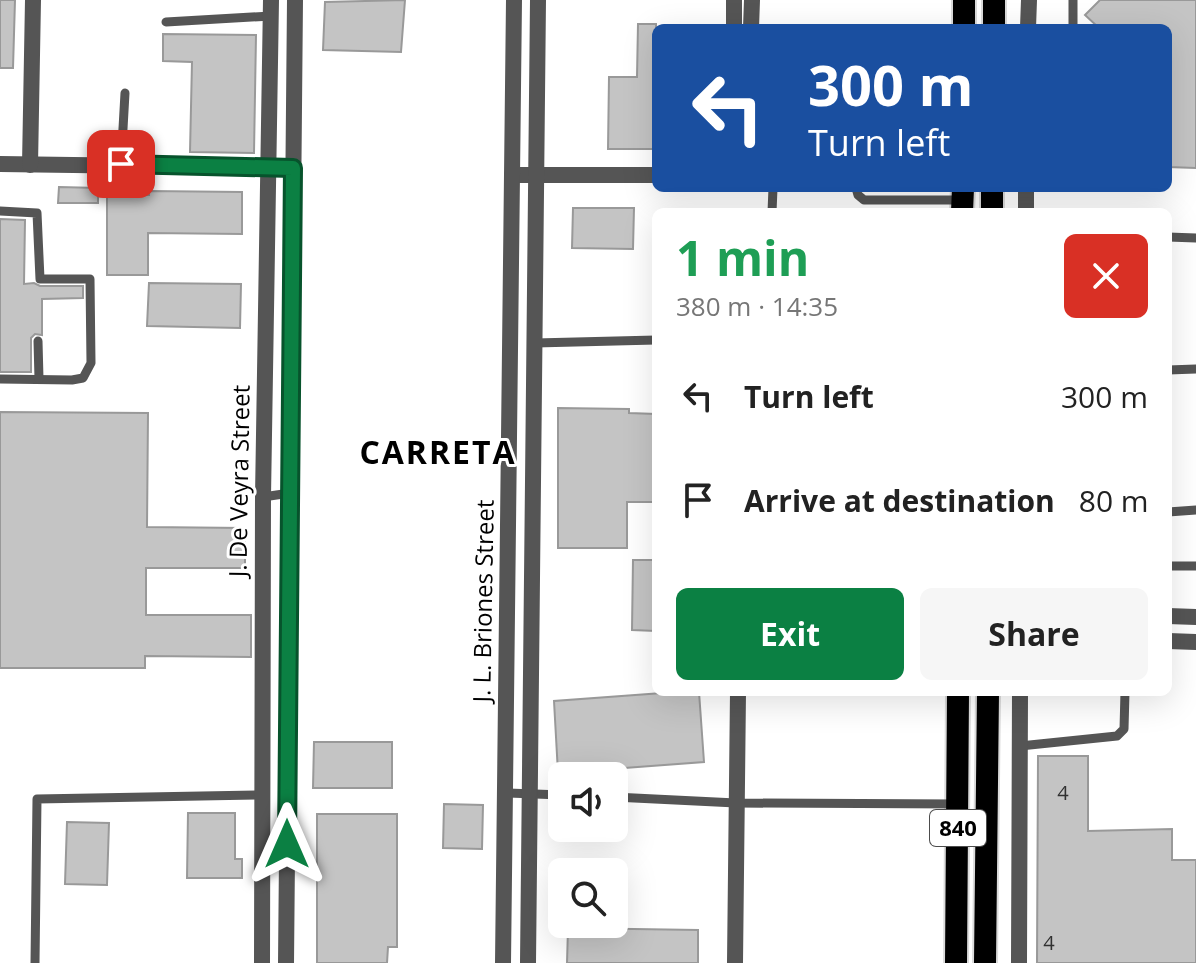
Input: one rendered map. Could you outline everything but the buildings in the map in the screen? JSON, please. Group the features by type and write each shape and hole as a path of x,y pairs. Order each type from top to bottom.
{"highway":[{"path":"964,0 964,24"},
{"path":"994,0 994,24"},
{"name":"840","path":"956,963 958,696"},
{"name":"840","path":"985,963 988,696"}],"street":[{"path":"30,165 33,0"},
{"name":"J. De Veyra Street","path":"286,963 295,0"},
{"name":"J. L. Briones Street","path":"503,963 514,0"},
{"name":"J. L. Briones Street","path":"528,963 538,0"},
{"path":"734,0 734,24"},
{"path":"751,24 752,0"},
{"path":"1028,24 1029,0"},
{"name":"J. De Veyra Street","path":"262,963 263,497 271,8"},
{"path":"0,164 293,168"},
{"path":"512,175 652,175"},
{"path":"509,491 534,490"},
{"path":"1172,616 1196,617"},
{"path":"1172,641 1196,642"},
{"path":"735,963 738,696"},
{"path":"1019,963 1020,696"}],"lane":[{"path":"1073,0 1073,24"},
{"path":"166,22 271,8"},
{"path":"121,164 125,93"},
{"path":"857,192 864,200 962,200"},
{"path":"0,211 37,213 40,279 90,279 91,363 83,378 0,379"},
{"path":"1172,237 1196,238"},
{"path":"535,343 652,340"},
{"path":"38,341 39,379"},
{"path":"1172,370 1196,369"},
{"path":"263,497 290,493"},
{"path":"1172,512 1196,510"},
{"path":"1172,566 1196,566"},
{"path":"1020,746 1117,736 1124,729 1125,696"},
{"path":"505,793 548,794"},
{"path":"35,963 37,799 262,795"},
{"path":"628,798 736,803 958,804"}],"district":[{"name":"CARRETA","path":"438,453"}],"route":[{"path":"121,164 293,168 287,844"}]}
